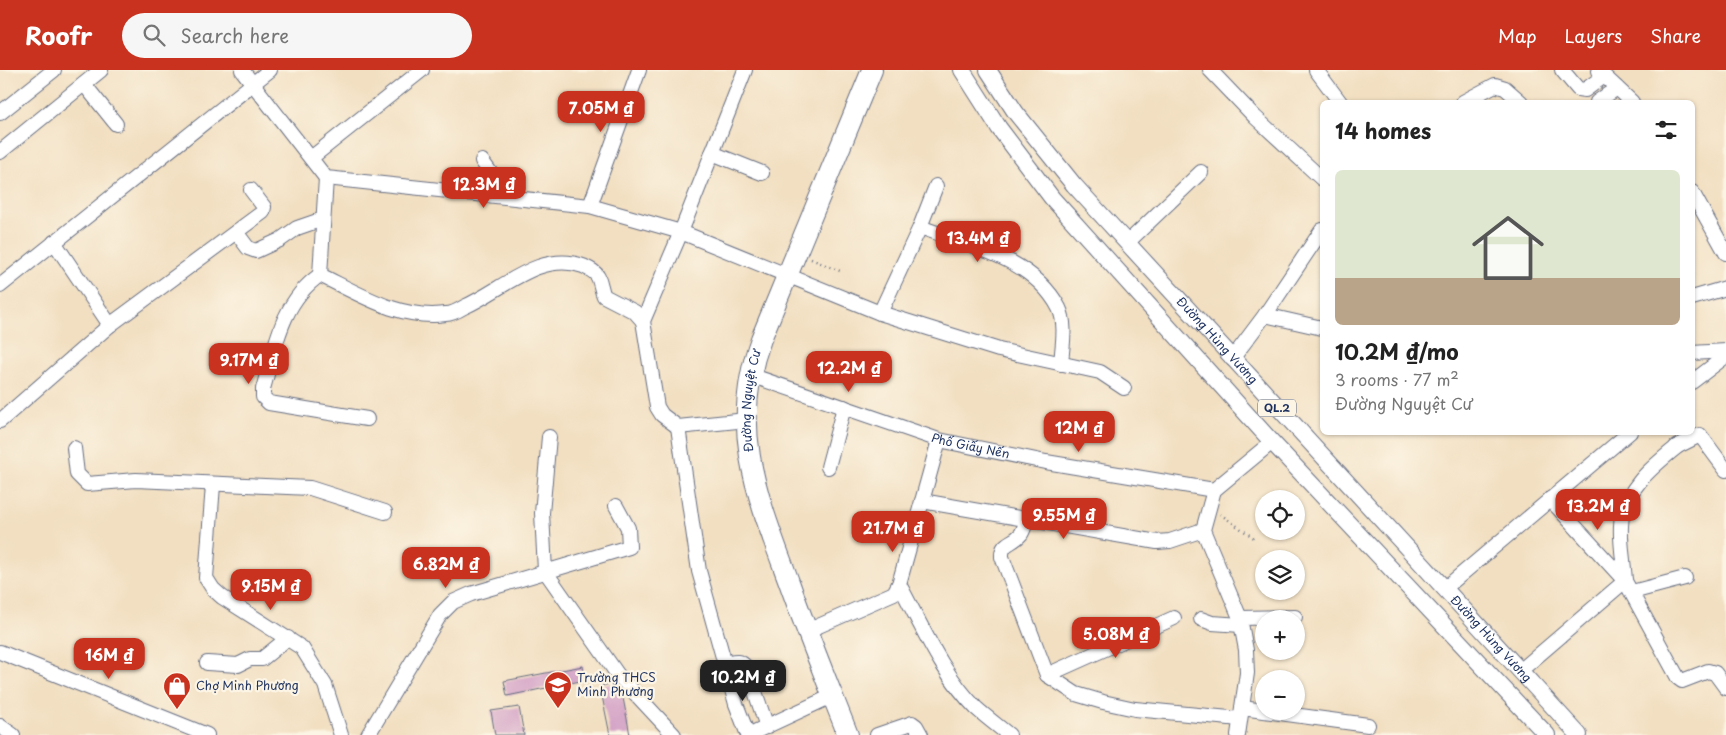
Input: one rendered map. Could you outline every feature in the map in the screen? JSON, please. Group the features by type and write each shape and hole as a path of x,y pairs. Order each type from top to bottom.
{"highway":[{"name":"Đường Nguyệt Cư","path":"848,735 806,631 762,510 753,479 747,420 750,375 758,347 872,70"}],"main road":[{"name":"Đường Hùng Vương","path":"962,70 999,128 1052,198 1272,442 1547,735"},
{"name":"Đường Hùng Vương","path":"988,70 1016,113 1074,185 1306,440 1579,735"},
{"path":"1287,457 1306,440"}],"street":[{"path":"0,113 54,70"},
{"path":"0,152 101,70"},
{"path":"242,70 326,178 320,275"},
{"path":"0,286 270,70"},
{"path":"311,158 422,70"},
{"path":"590,206 638,70"},
{"path":"743,70 681,232 643,320 657,407 662,415 678,427 747,420"},
{"path":"1210,70 1255,117 1320,177"},
{"path":"1316,70 1338,100"},
{"path":"1562,70 1578,89 1585,90 1601,73 1630,100"},
{"path":"84,84 116,124"},
{"path":"1467,100 1495,85 1505,88 1519,100"},
{"path":"1600,100 1617,88"},
{"path":"712,153 762,173"},
{"path":"482,161 508,197"},
{"path":"1127,243 1201,172"},
{"path":"326,178 590,206 681,232 880,313 999,350 1100,372 1124,388"},
{"path":"880,313 920,227 936,186"},
{"path":"0,421 110,325 264,210 251,190"},
{"path":"1695,197 1726,253"},
{"path":"236,232 248,248 256,251 280,240 297,228 323,219"},
{"path":"920,227 997,255 1024,270 1043,288 1059,308 1064,329 1062,364"},
{"path":"1232,359 1265,315 1320,233"},
{"path":"54,242 110,325"},
{"path":"320,275 387,308 415,314 448,314 477,302 540,266 556,262 577,264 592,270 598,277 604,296 635,312 643,320"},
{"path":"320,275 308,283 292,304 280,328 262,389 263,397 269,403 367,419"},
{"path":"1695,297 1726,288"},
{"path":"1265,315 1320,328"},
{"path":"1695,353 1726,351"},
{"path":"1695,380 1726,356"},
{"name":"Phố Giấy Nến","path":"750,375 939,440 1046,462 1214,490"},
{"path":"828,467 844,407"},
{"path":"678,427 698,571 748,735 832,696"},
{"path":"1444,589 1626,435"},
{"path":"1628,587 1621,525 1630,493 1648,472 1677,446 1700,435 1726,470"},
{"path":"549,437 542,513 545,571 618,675 674,735"},
{"path":"806,631 894,593 899,584 939,440"},
{"path":"1238,735 1247,673 1246,650 1241,621 1203,530 1211,508 1214,490 1272,442"},
{"path":"74,448 77,474 87,484 136,480 310,488 385,512"},
{"path":"213,485 206,578 213,589 222,597 302,648 325,686 341,735"},
{"path":"1550,499 1628,587 1678,678 1682,681 1708,671 1714,673 1726,688"},
{"path":"922,501 1157,542 1170,541 1203,530"},
{"path":"368,735 440,615 453,602 471,594 629,547 628,528 616,506"},
{"path":"1027,519 1021,534 1002,550 1002,557 1047,674 1076,694 1135,709 1241,714 1368,725"},
{"path":"1520,671 1628,587 1685,578"},
{"path":"899,584 941,661 956,684 976,707 1009,735"},
{"path":"1047,674 1174,618"},
{"path":"1201,619 1218,624 1255,620"},
{"path":"207,663 238,665 250,660 262,659 288,638"},
{"path":"0,652 207,735"},
{"path":"725,664 738,661 742,662 747,668 767,727"},
{"path":"878,735 912,723 921,735"},
{"path":"0,726 13,735"}],"path":[{"path":"796,252 840,271"},
{"path":"1211,508 1254,538"}],"building":[{"path":"583,666 585,680 507,696 504,681"},
{"path":"620,682 630,735 610,735 600,686"},
{"path":"519,707 524,735 495,735 491,711"}],"place":[{"name":"Trường THCS Minh Phương","path":"558,709"},
{"name":"Chợ Minh Phương","path":"177,710"}]}
